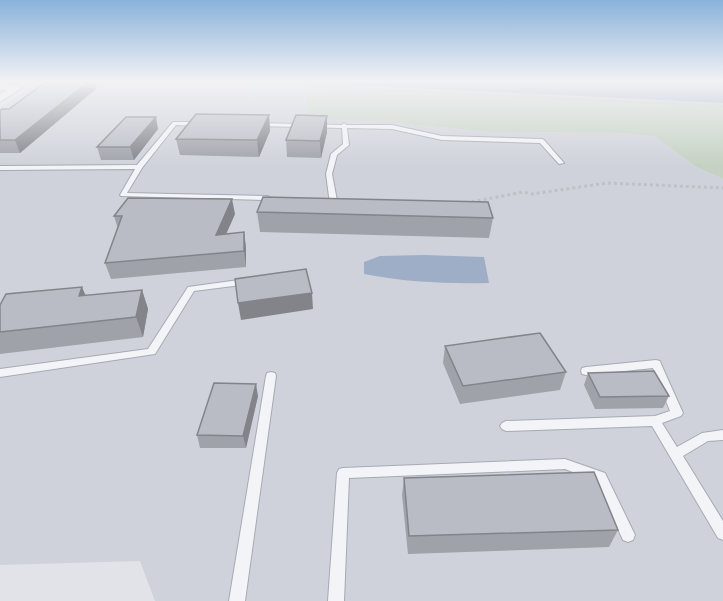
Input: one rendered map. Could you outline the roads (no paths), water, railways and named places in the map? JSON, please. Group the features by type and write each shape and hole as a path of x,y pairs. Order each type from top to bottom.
{"lane":[{"path":"210,124 175,123 139,167 123,195 268,198 269,205 280,205"},
{"path":"246,124 392,127 442,138 542,141 561,164"},
{"path":"323,206 334,206 328,174 334,153 346,145 344,125"},
{"path":"0,168 139,167"},
{"path":"0,373 152,352 191,289 257,281"},
{"path":"506,426 655,421 677,413 656,364 586,371"},
{"path":"237,601 271,376"},
{"path":"655,421 723,533"},
{"path":"675,454 706,436 723,435"},
{"path":"336,601 343,473 565,464 600,477 628,535"}],"water":[{"path":"380,256 484,257 489,283 426,282 364,274 364,262"}]}
